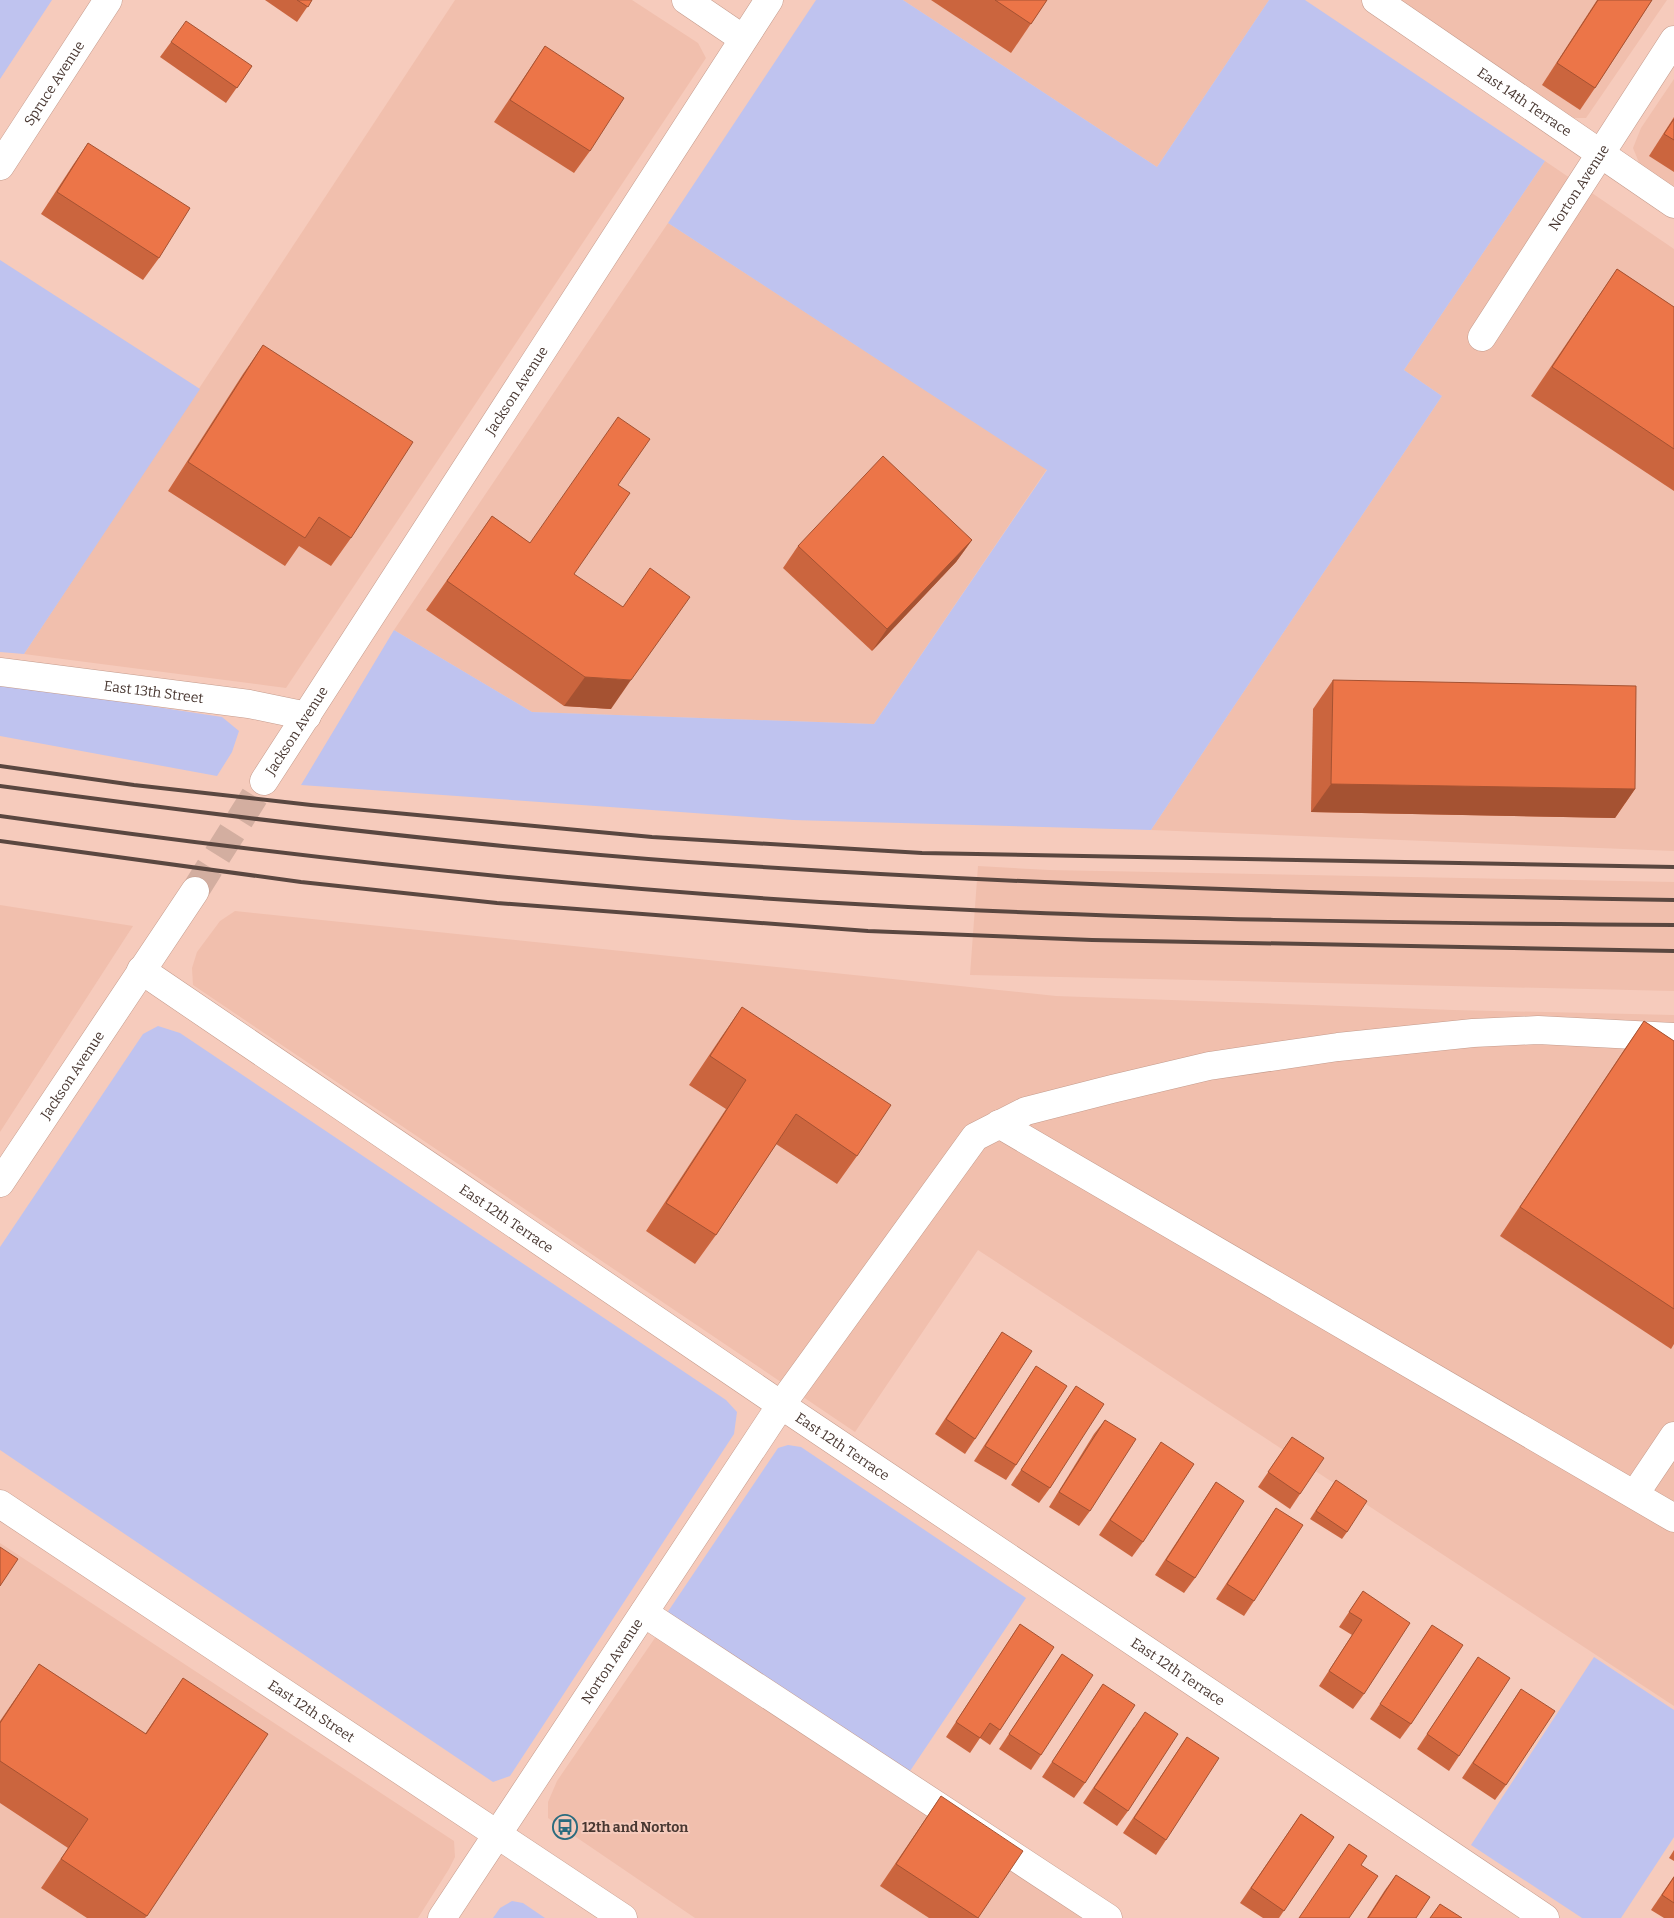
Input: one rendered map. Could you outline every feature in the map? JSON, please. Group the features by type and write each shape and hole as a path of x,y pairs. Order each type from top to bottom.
{"street":[{"name":"Spruce Avenue","path":"0,166 108,0"},
{"path":"686,0 742,38"},
{"name":"Jackson Avenue","path":"264,781 742,38 769,0"},
{"name":"East 14th Terrace","path":"1376,0 1674,204"},
{"name":"Norton Avenue","path":"1482,337 1674,40"},
{"name":"East 13th Street","path":"0,672 249,704 307,716"},
{"name":"Jackson Avenue","path":"0,1184 195,891"},
{"name":"East 12th Terrace","path":"141,970 780,1405 1545,1918"},
{"name":"Norton Avenue","path":"442,1918 780,1405 975,1137 1026,1111 1209,1066 1338,1047 1473,1034 1538,1030 1674,1037"},
{"path":"999,1124 1636,1494 1674,1518"},
{"path":"1636,1494 1674,1436"},
{"name":"East 12th Street","path":"0,1504 623,1918"},
{"path":"644,1613 1108,1918"}],"shaded area":[{"path":"0,0 52,0 0,79"},
{"path":"455,0 632,0 698,43 706,58 286,688 24,654"},
{"path":"816,0 903,0 1157,167 1269,0 1305,0 1545,161 1404,370 1442,396 1151,830 793,820 301,785 394,630 532,712 874,724 1047,470 668,223"},
{"path":"903,0 1269,0 1157,167"},
{"path":"1397,0 1667,0 1586,118 1572,118"},
{"path":"1674,79 1674,187 1640,165 1633,148 1641,128"},
{"path":"1545,161 1674,249 1674,851 1151,830 1442,396 1404,370"},
{"path":"668,223 1047,469 874,724 532,712 394,630"},
{"path":"0,260 200,389 24,654 0,652"},
{"path":"0,683 222,717 239,731 232,752 217,776 0,736"},
{"path":"978,866 1049,870 1674,882 1674,991 970,975"},
{"path":"0,905 133,926 0,1132"},
{"path":"235,911 1056,996 1453,1010 1674,1015 1674,1706 978,1250 855,1432 193,985 192,968 197,952 220,921"},
{"path":"158,1026 180,1033 726,1400 737,1412 734,1434 510,1776 493,1782 0,1450 0,1247 143,1034"},
{"path":"788,1445 801,1447 1026,1598 906,1777 665,1616 778,1448"},
{"path":"0,1543 454,1841 455,1857 418,1918 0,1918"},
{"path":"659,1632 1091,1918 695,1918 548,1818 548,1802 557,1781"},
{"path":"1594,1657 1674,1710 1674,1837 1621,1918 1582,1918 1471,1845"},
{"path":"512,1901 523,1903 545,1918 493,1918 500,1908"}],"building":[{"path":"297,0 312,0 308,7"},
{"path":"995,0 1047,0 1031,24"},
{"path":"1598,0 1652,0 1595,88 1557,63"},
{"path":"186,21 252,66 237,88 171,42"},
{"path":"545,46 624,98 590,151 510,100"},
{"path":"1674,119 1674,140 1664,134"},
{"path":"88,143 190,208 159,258 57,192"},
{"path":"1617,269 1674,307 1674,449 1552,367"},
{"path":"263,345 413,442 351,538 319,517 305,538 188,462"},
{"path":"618,417 650,439 618,485 630,493 574,574 623,607 650,568 690,597 631,680 585,677 447,581 492,516 530,543"},
{"path":"883,456 972,540 887,629 798,546"},
{"path":"1333,680 1636,686 1635,789 1331,784"},
{"path":"742,1007 891,1105 857,1156 796,1114 716,1235 666,1203 746,1080 710,1056"},
{"path":"1644,1021 1674,1041 1674,1309 1520,1207"},
{"path":"1002,1332 1032,1351 975,1439 946,1419"},
{"path":"1036,1366 1067,1386 1016,1465 985,1446"},
{"path":"1076,1386 1104,1404 1050,1488 1021,1470"},
{"path":"1105,1420 1136,1439 1090,1511 1059,1492"},
{"path":"1292,1437 1324,1458 1300,1494 1268,1472"},
{"path":"1161,1442 1194,1464 1143,1542 1110,1520"},
{"path":"1336,1480 1367,1501 1347,1532 1316,1511"},
{"path":"1216,1482 1244,1501 1195,1578 1166,1560"},
{"path":"1276,1508 1303,1525 1254,1601 1227,1584"},
{"path":"0,1547 18,1559 0,1586"},
{"path":"1363,1591 1410,1623 1364,1694 1329,1671 1362,1620 1349,1612"},
{"path":"1020,1624 1054,1647 1000,1730 990,1723 980,1738 956,1722"},
{"path":"1432,1625 1463,1645 1411,1724 1380,1704"},
{"path":"1062,1654 1093,1675 1041,1755 1009,1734"},
{"path":"1478,1657 1510,1678 1459,1756 1427,1734"},
{"path":"39,1664 146,1734 183,1678 268,1734 147,1916 61,1859 88,1819 0,1761 0,1723"},
{"path":"1103,1684 1135,1705 1085,1783 1052,1762"},
{"path":"1521,1689 1555,1711 1506,1785 1473,1763"},
{"path":"1145,1712 1178,1734 1128,1811 1094,1788"},
{"path":"1187,1737 1219,1758 1166,1840 1134,1818"},
{"path":"941,1796 1023,1851 978,1918 896,1864"},
{"path":"1301,1814 1334,1837 1284,1911 1251,1888"},
{"path":"1349,1844 1367,1856 1361,1865 1378,1876 1349,1918 1299,1918"},
{"path":"1396,1875 1430,1897 1416,1918 1368,1918"},
{"path":"1674,1877 1674,1903 1662,1895"},
{"path":"1440,1904 1462,1918 1430,1918"}],"tunnel":[{"path":"195,891 264,781"}],"railway":[{"path":"0,766 134,785 311,805 652,837 922,853 1674,867"},
{"path":"0,786 171,809 429,839 688,862 934,877 1181,888 1674,900"},
{"path":"0,816 218,845 435,870 544,881 763,898 973,910 1173,917 1374,922 1674,925"},
{"path":"0,841 301,882 497,903 868,931 1092,940 1674,951"}],"place":[{"name":"12th and Norton","path":"565,1827"}]}
